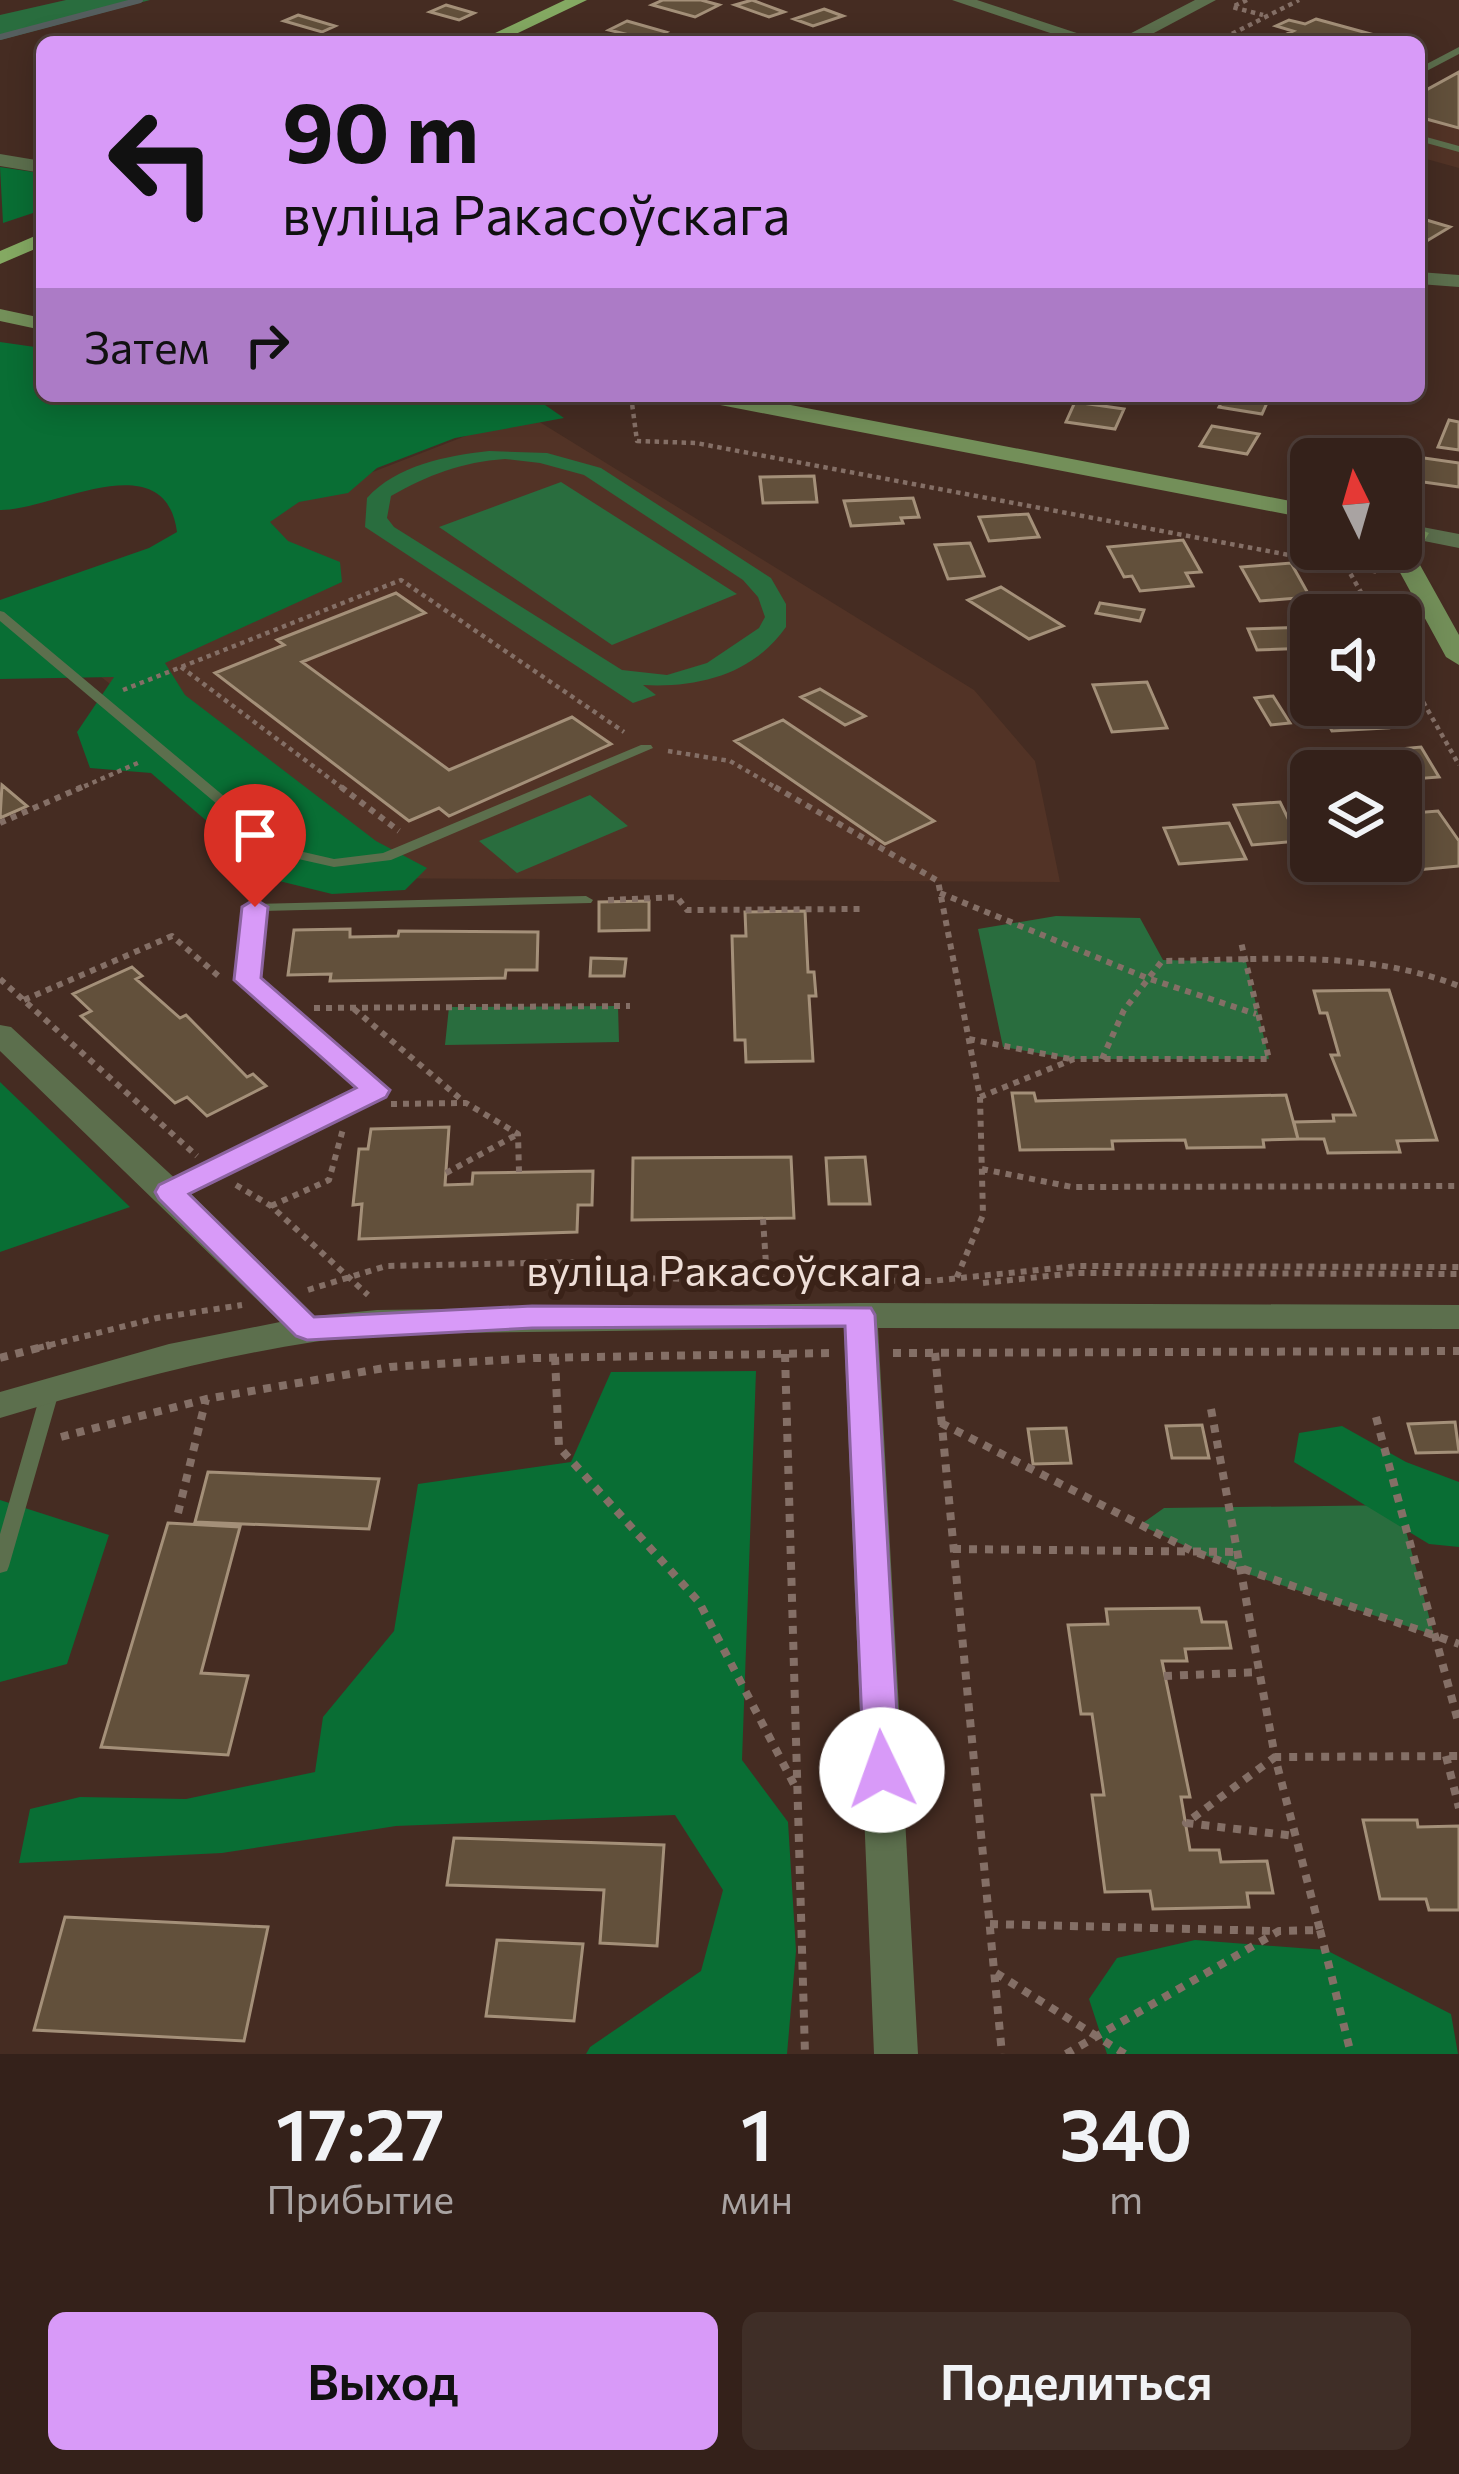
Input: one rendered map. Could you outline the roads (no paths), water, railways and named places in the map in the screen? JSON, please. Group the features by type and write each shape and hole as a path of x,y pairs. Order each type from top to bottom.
{"main road":[{"path":"498,36 579,0"},
{"path":"0,258 36,242"}],"street":[{"path":"960,0 1076,36"},
{"path":"1135,36 1208,0"},
{"path":"0,160 36,166"},
{"path":"1425,278 1459,281"},
{"path":"0,315 36,323"},
{"path":"741,402 1290,508"},
{"path":"1422,534 1459,541"},
{"path":"1410,570 1459,657"},
{"path":"0,1034 307,1329"},
{"name":"вуліца Ракасоўскага","path":"0,1405 169,1356 307,1329 532,1317 861,1334 932,1294 1459,1317"},
{"path":"861,1334 896,2054"}],"lane":[{"path":"1425,69 1459,50"},
{"path":"1425,140 1459,149"},
{"path":"0,615 281,851 334,862 386,857 418,846 646,748"},
{"path":"169,1192 376,1090 247,980 255,907 586,900"},
{"path":"0,1566 50,1392"}],"waterway":[{"path":"0,37 140,0"}]}
